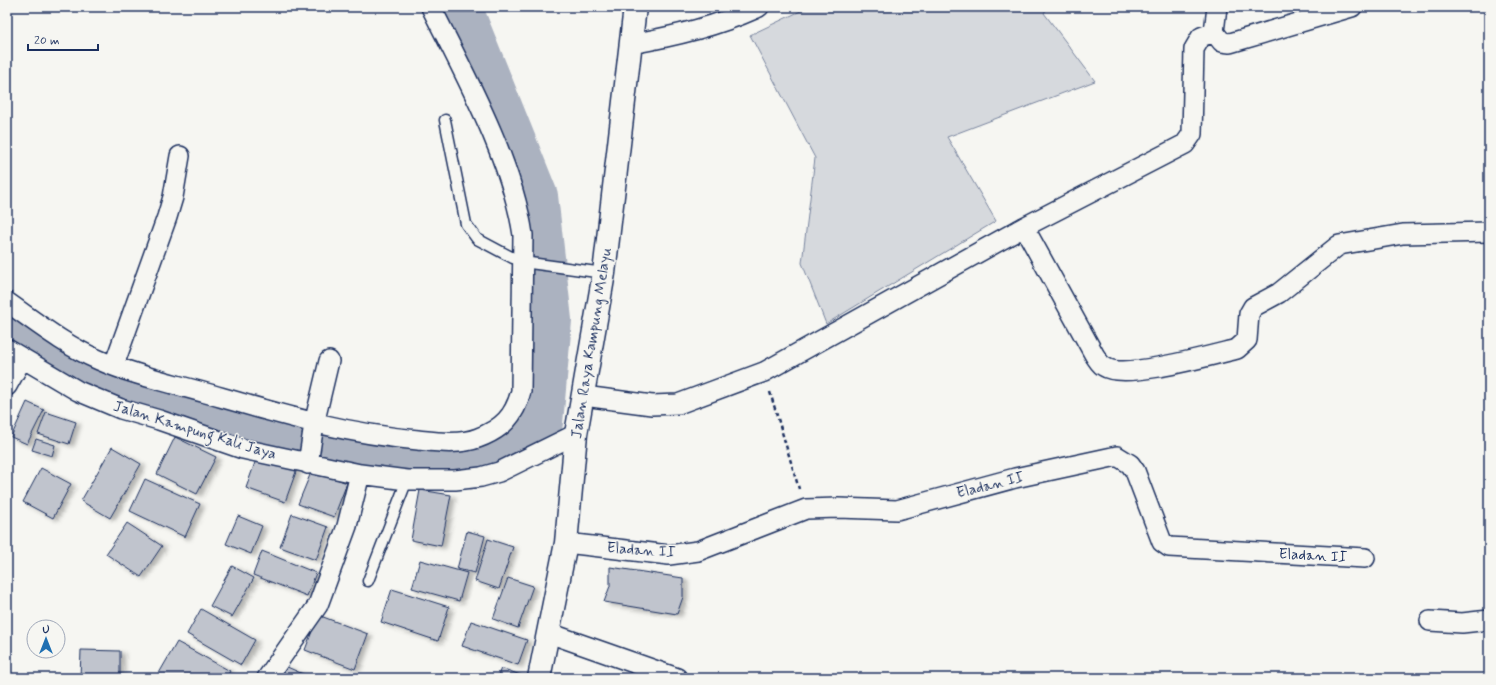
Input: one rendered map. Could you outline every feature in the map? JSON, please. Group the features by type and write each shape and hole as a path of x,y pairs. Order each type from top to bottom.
{"main road":[{"name":"Jalan Raya Kampung Melayu","path":"539,678 566,544 576,434 584,396 604,273 635,7"}],"street":[{"path":"7,302 66,343 99,360 311,441 389,438 459,442 478,438 503,424 513,414 521,391 526,262 520,212 505,166 475,98 431,7"},
{"path":"631,44 690,31 736,18 759,7"},
{"path":"1217,7 1214,32 1222,42 1230,43 1352,7"},
{"path":"584,396 652,405 672,405 764,372 1024,227 1185,144 1192,134 1194,49 1201,37 1214,32"},
{"path":"114,365 171,204 180,156"},
{"path":"1024,227 1095,356 1105,368 1117,371 1146,369 1237,349 1244,345 1247,340 1250,314 1253,307 1279,293 1339,245 1403,234 1489,232"},
{"path":"7,386 15,354"},
{"name":"Jalan Kampung Kali Jaya","path":"15,354 78,391 121,409 159,420 243,449 311,441 360,474 407,480 455,480 481,477 499,472 576,434"},
{"path":"311,441 330,361"},
{"name":"Eladan II","path":"566,544 669,555 698,551 806,509 838,508 897,510 1015,478 1117,456 1130,464 1135,471 1162,542 1169,547 1365,558"},
{"path":"267,678 318,605 347,526 360,474"},
{"path":"1430,621 1462,624 1489,620"},
{"path":"549,633 678,678"}],"lane":[{"path":"444,120 466,224 477,239 513,258 526,262 604,273"},
{"path":"368,581 407,480"}],"path":[{"path":"764,372 806,509"}],"shaded area":[{"path":"809,7 1048,7 1044,13 1095,81 947,137 996,221 826,324 802,263 815,158 750,35"}],"building":[{"path":"27,402 44,410 27,444 11,437"},
{"path":"46,412 76,422 69,444 38,434"},
{"path":"175,437 216,457 197,494 157,474"},
{"path":"36,439 55,445 52,456 32,450"},
{"path":"112,447 141,464 110,518 81,501"},
{"path":"258,454 297,469 285,502 246,488"},
{"path":"41,468 71,484 53,518 23,502"},
{"path":"312,470 347,483 334,517 298,504"},
{"path":"145,479 200,504 185,537 130,511"},
{"path":"420,490 451,495 441,546 411,540"},
{"path":"292,514 328,527 316,560 280,547"},
{"path":"238,516 262,526 251,554 226,544"},
{"path":"127,523 162,546 141,577 106,554"},
{"path":"467,531 485,536 475,573 457,569"},
{"path":"488,539 513,547 499,589 475,581"},
{"path":"262,551 316,573 307,596 253,575"},
{"path":"420,560 467,573 459,601 412,588"},
{"path":"232,566 254,578 232,617 210,606"},
{"path":"610,567 683,578 683,597 677,614 604,602 610,586"},
{"path":"508,578 533,586 518,628 493,619"},
{"path":"392,589 449,607 438,641 381,622"},
{"path":"201,609 255,640 241,665 187,634"},
{"path":"318,615 368,634 355,669 305,650"},
{"path":"471,621 527,640 518,665 462,646"},
{"path":"177,642 230,671 226,678 163,678 158,675"},
{"path":"81,650 120,651 120,678 80,678"},
{"path":"285,666 312,678 280,678"},
{"path":"501,668 526,677 497,678"}],"waterway":[{"path":"7,320 68,362 211,416 376,463 505,452 542,423 551,320 537,196 461,7"}]}
